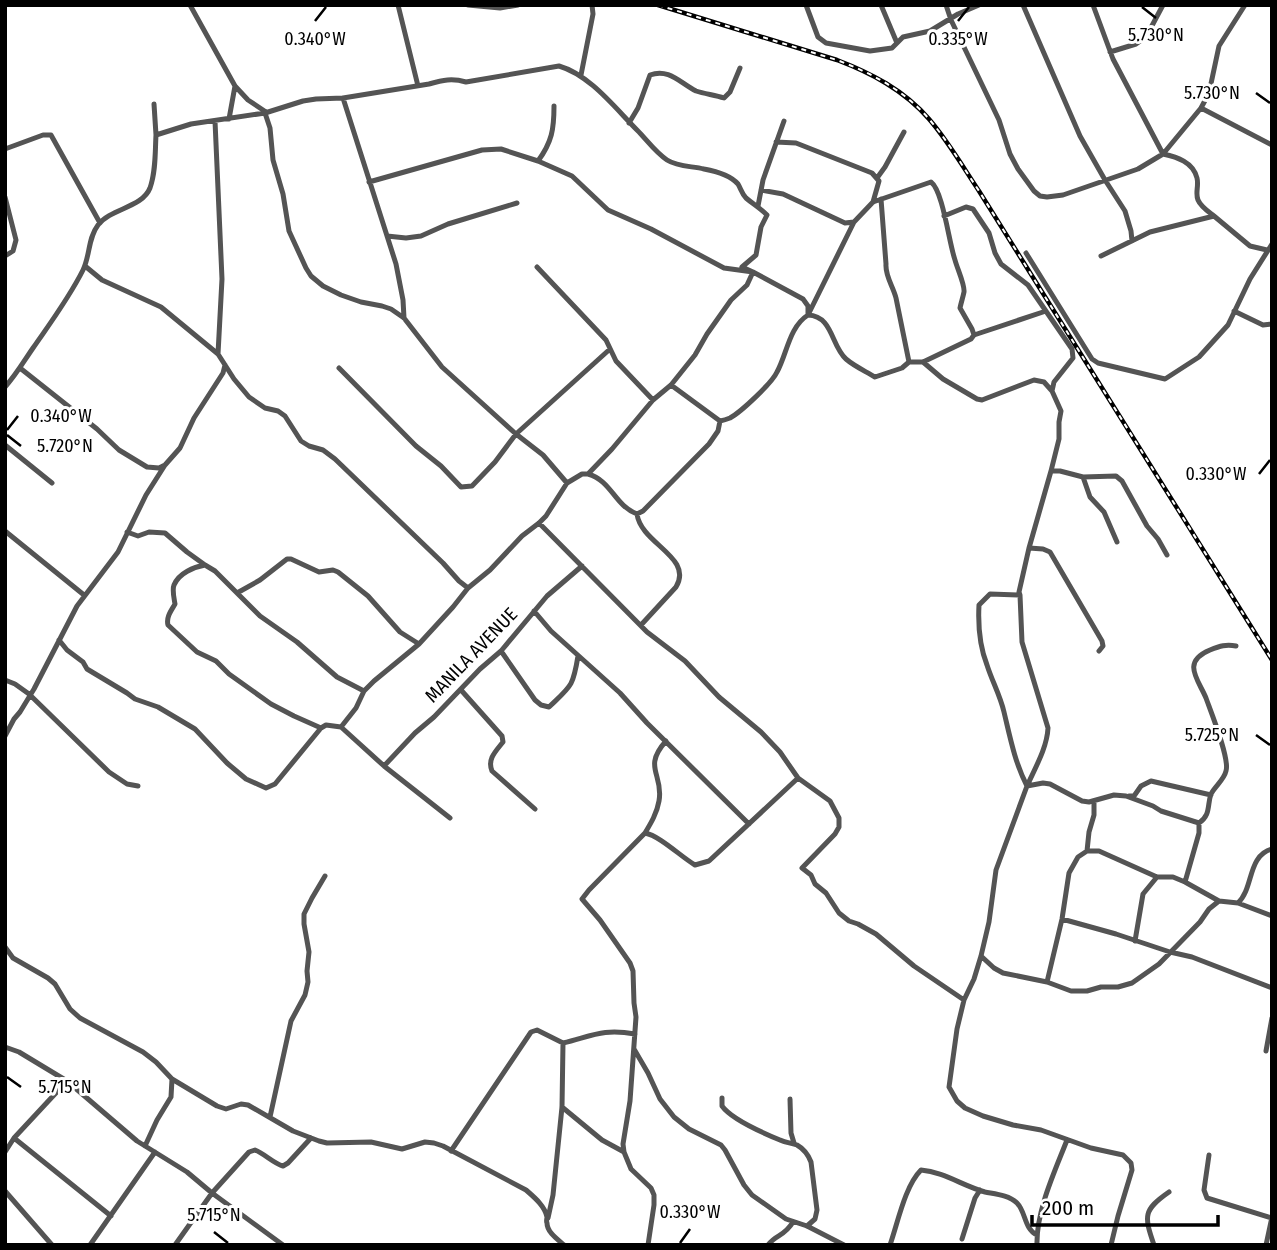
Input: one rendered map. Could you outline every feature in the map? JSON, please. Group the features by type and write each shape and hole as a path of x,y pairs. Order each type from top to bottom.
{"street":[{"path":"190,5 235,86 248,100 266,112 273,160 284,194 289,231 310,276 341,295 391,309 404,318 442,367 543,455 567,483"},
{"path":"398,5 418,86"},
{"path":"468,5 500,8 518,5"},
{"path":"581,75 593,14 592,5"},
{"path":"806,5 818,37 826,43 870,51 892,48 903,37 930,32 958,14 979,5"},
{"path":"881,5 897,43"},
{"path":"946,5 999,120 1010,154 1034,191 1047,197 1097,185 1138,169 1163,154 1201,108 1209,93 1219,46 1245,5"},
{"path":"1023,5 1080,136 1125,211 1132,241"},
{"path":"1093,5 1120,75 1163,154"},
{"path":"1110,52 1136,44 1146,37 1163,5"},
{"path":"156,135 191,124 266,112 316,99 343,98 454,79 466,82 559,66 570,69 581,75 667,160 682,166 703,168 731,178 738,184 744,196 767,215 761,228 756,256 743,267 803,299 808,306 808,315"},
{"path":"629,123 638,108 650,75 661,73 675,77 697,91 724,97 730,92 740,68"},
{"path":"229,119 235,86"},
{"path":"343,98 396,264 404,300 404,318"},
{"path":"5,387 64,304 85,266 94,232 100,223 145,196 149,190 155,169 154,103"},
{"path":"538,161 547,149 554,129 554,106"},
{"path":"1201,108 1272,145"},
{"path":"215,121 222,279 218,354"},
{"path":"758,206 763,180 784,121"},
{"path":"877,178 904,132"},
{"path":"5,149 43,135 51,135 100,223"},
{"path":"776,142 796,143 872,173 879,181 873,202"},
{"path":"369,182 482,150 501,149 572,176 608,210 651,229 724,268 753,272"},
{"path":"1163,154 1178,157 1188,163 1197,177 1200,204 1250,247 1270,247"},
{"path":"720,421 734,415 776,374 788,342 798,324 808,315 854,222 873,202 931,182 937,188 964,290 960,308 974,335"},
{"path":"761,190 783,194 845,223 854,222"},
{"path":"5,197 16,240 13,251 5,256"},
{"path":"881,199 885,272 896,298 909,362"},
{"path":"387,236 406,239 421,236 517,203"},
{"path":"944,216 966,206 973,209 989,233 1001,264 1028,285 1072,349 1073,358 1054,382 1052,391"},
{"path":"1101,256 1150,232 1214,216"},
{"path":"1026,253 1092,359 1098,363 1165,379 1199,357 1228,326 1250,279 1270,247"},
{"path":"85,266 102,279 161,307 218,354 249,397 265,408 285,416 301,441 335,458 468,588"},
{"path":"537,267 606,340 616,360 653,400"},
{"path":"588,474 695,355 731,300 747,285 753,272"},
{"path":"808,315 816,315 826,324 844,358 875,376 902,368 909,362 923,362 971,339 974,335 1046,311"},
{"path":"1234,311 1263,325 1272,324"},
{"path":"339,369 461,487 471,486 495,462 516,434 610,349"},
{"path":"923,362 943,379 982,400 1034,380 1044,382 1052,391 1061,411 1059,439 1019,592 1022,642 1048,728 1048,738 996,870 989,922 974,979 964,1000 949,1087 957,1101 965,1108 983,1115 1013,1125 1041,1130 1091,1148 1123,1154 1131,1163 1132,1170 1111,1245"},
{"path":"5,736 84,595 118,552 146,495 180,448 225,365"},
{"path":"20,368 128,456 147,467 159,468 166,465"},
{"path":"671,384 720,421"},
{"path":"637,514 709,444 718,431 720,421"},
{"path":"5,445 52,483"},
{"path":"1051,471 1083,477 1116,476 1122,481 1167,555"},
{"path":"341,727 356,708 363,691 419,644 468,588 546,516 567,483 582,474 595,476 607,484 626,509 637,514"},
{"path":"1083,477 1090,497 1104,512 1117,542"},
{"path":"637,514 638,523 647,535 680,568 676,587 641,625"},
{"path":"539,523 641,625 685,661 719,697 761,732 780,752 797,778 830,801 839,818 839,827 802,869 811,875 815,884 826,893 839,913 876,934 914,966 964,1000"},
{"path":"5,531 84,595"},
{"path":"127,532 138,536 149,532 165,533 215,571 260,616 297,642 337,677 363,691"},
{"path":"1029,548 1050,552 1102,641 1103,646 1099,651"},
{"path":"237,593 260,580 287,559 319,572 333,570 368,596 400,632 419,644"},
{"path":"205,565 188,571 174,585 175,604 169,614 168,625 197,652 216,660 229,674 271,704 321,728"},
{"name":"MANILA AVENUE","path":"384,766 501,651 547,596 582,566"},
{"path":"1020,595 990,594 979,605 978,621 985,663 998,691 1009,735 1027,786"},
{"path":"534,611 551,631 620,693 749,824"},
{"path":"59,640 87,669 135,699 148,702 195,729 246,779 266,788 275,784 321,728 326,725 341,727 384,766 450,818"},
{"path":"1199,823 1203,821 1210,807 1211,794 1226,771 1225,755 1193,667 1196,659 1203,653 1224,644 1236,646"},
{"path":"501,651 535,700 549,707 570,687 575,677 578,655"},
{"path":"5,680 29,694 109,772 127,784 138,786"},
{"path":"461,690 502,736 503,742 491,758 492,771 535,809"},
{"path":"648,1245 654,1195 652,1188 631,1169 623,1144 630,1101 635,1034 634,971 582,899 645,833 656,814 660,799 655,757 666,741"},
{"path":"645,833 653,835 695,865 709,861 797,778"},
{"path":"1027,786 1043,783 1082,801 1094,801 1114,795 1134,796 1141,786 1151,781 1211,794"},
{"path":"1126,796 1199,823"},
{"path":"1087,851 1094,801"},
{"path":"1185,882 1199,833 1199,823"},
{"path":"1238,903 1244,898 1248,888 1252,867 1265,851 1272,849"},
{"path":"1046,982 1062,919 1069,873 1078,857 1087,851 1099,851 1157,877 1173,877 1219,901 1238,903 1272,916"},
{"path":"270,1117 291,1021 305,995 309,952 304,915 325,876"},
{"path":"1135,941 1143,894 1157,877"},
{"path":"981,956 1003,973 1046,982 1071,991 1087,991 1101,986 1118,987 1132,983 1159,964 1219,901"},
{"path":"1062,919 1192,957 1272,988"},
{"path":"5,947 13,958 55,984 70,1009 80,1018 143,1052 172,1079 217,1106 226,1109 248,1105 293,1131 327,1143 371,1142 402,1149 425,1142 434,1143 526,1190 535,1198 548,1218"},
{"path":"1266,1051 1272,1018"},
{"path":"451,1151 531,1032 537,1030 563,1043 608,1031 635,1034"},
{"path":"563,1043 562,1107 553,1195 546,1225 564,1245"},
{"path":"5,1047 19,1052 67,1081 137,1141 187,1172 284,1245"},
{"path":"634,1049 660,1099 674,1117 689,1129 721,1145 752,1195 793,1222 807,1226 839,1244"},
{"path":"145,1146 172,1097 172,1079"},
{"path":"5,1152 14,1138 67,1081"},
{"path":"722,1098 722,1106 728,1113 766,1134 794,1143 808,1155 817,1214 807,1226"},
{"path":"790,1099 794,1143"},
{"path":"562,1107 603,1140 624,1152"},
{"path":"14,1138 111,1216"},
{"path":"176,1245 212,1193 249,1152 255,1150 263,1153 283,1166 312,1138"},
{"path":"1037,1245 1048,1191 1067,1140"},
{"path":"90,1245 155,1152"},
{"path":"1209,1155 1204,1191 1207,1198 1272,1217 1266,1245"},
{"path":"890,1245 908,1191 921,1170 1014,1200 1030,1231 1037,1235"},
{"path":"962,1239 980,1190"},
{"path":"5,1191 52,1245"},
{"path":"1153,1245 1149,1230 1149,1209 1168,1192"},
{"path":"768,1245 784,1234 793,1222"}],"railway":[{"path":"658,5 850,65 898,91 929,119 979,191 1272,660"}]}
